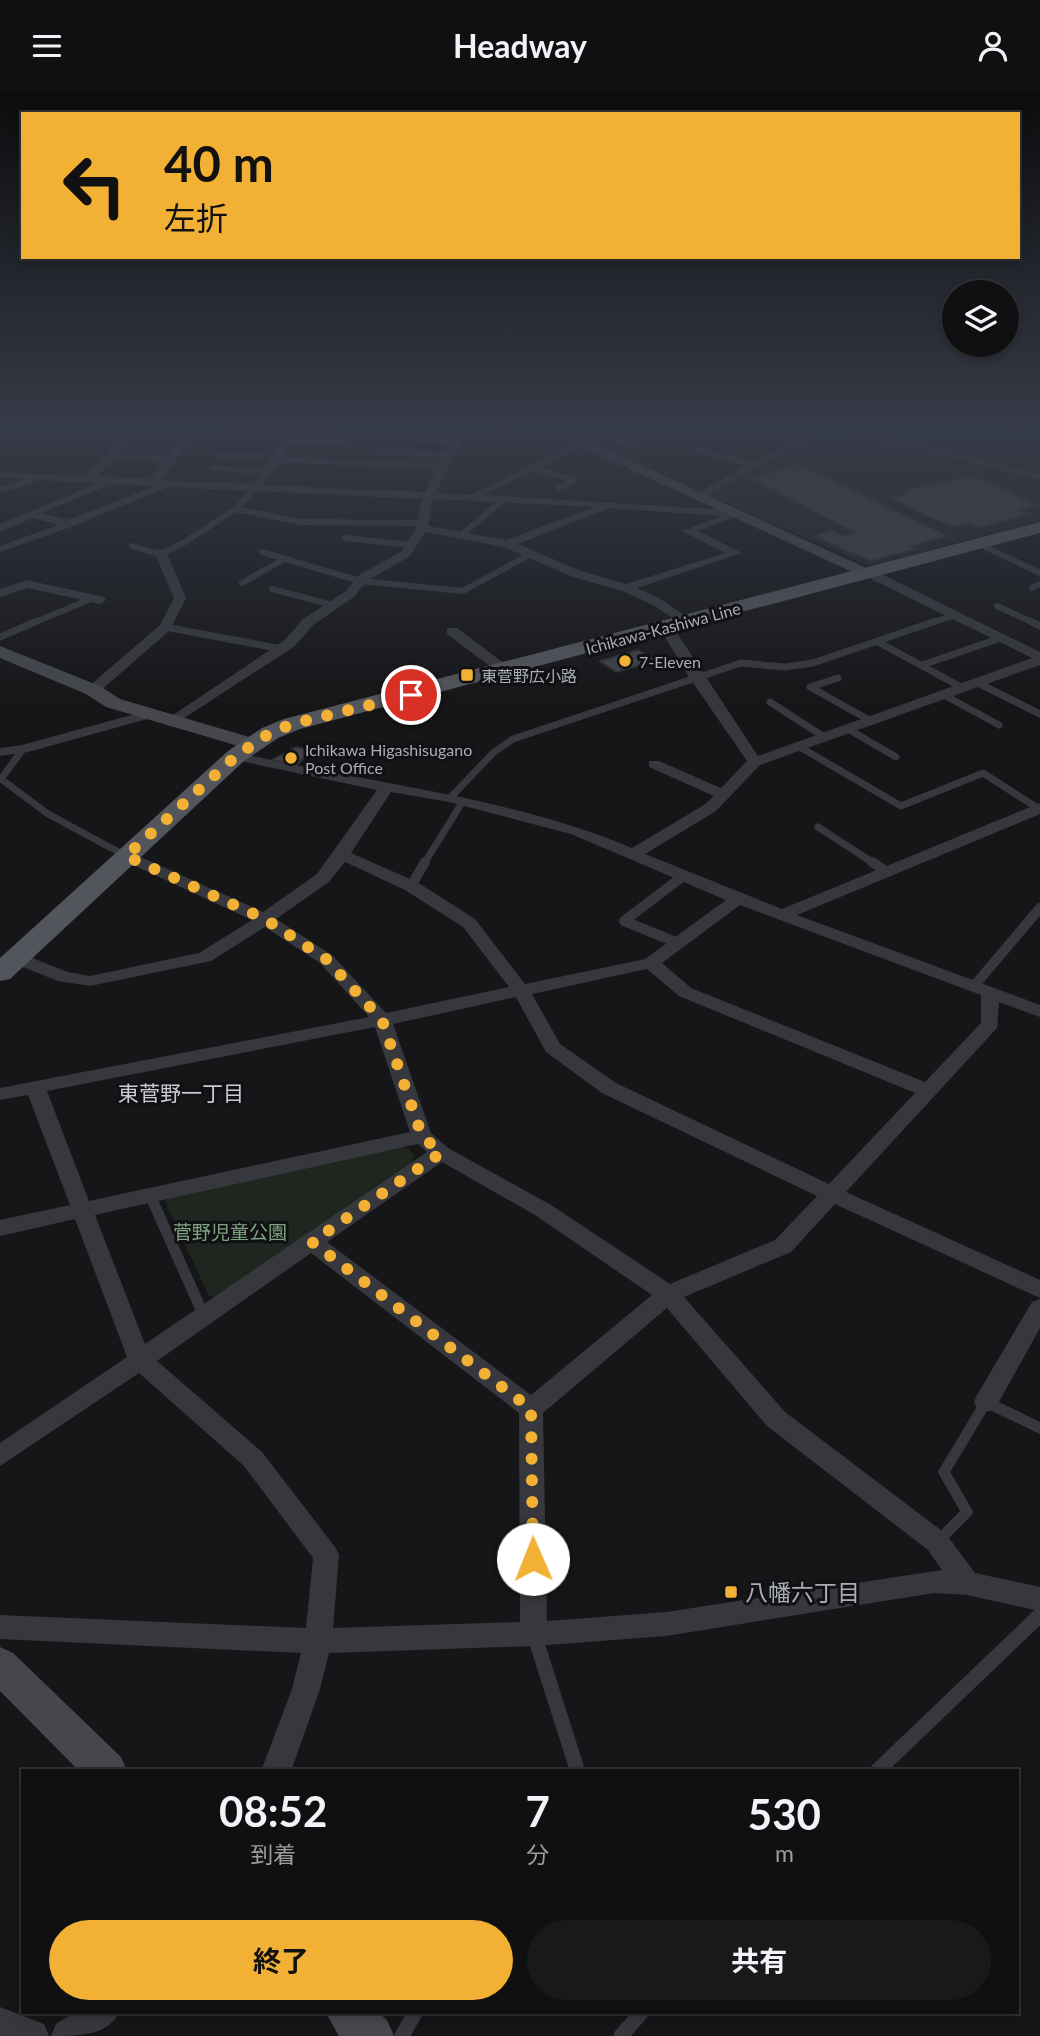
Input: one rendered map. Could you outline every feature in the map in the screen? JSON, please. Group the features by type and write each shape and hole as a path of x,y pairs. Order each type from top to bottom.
{"main road":[{"name":"Ichikawa-Kashiwa Line","path":"5,961 244,750 292,724 1040,527"}],"street":[{"path":"52,522 64,526 75,522"},
{"path":"172,722 282,649 309,622 350,594 360,581 406,553 422,522"},
{"path":"507,544 567,522"},
{"path":"626,587 736,553 688,531 716,522"},
{"path":"756,522 867,572 1040,659"},
{"path":"421,525 507,544 577,574 626,587 657,602 675,624 696,677 755,762"},
{"path":"93,690 165,627 180,598 161,554"},
{"path":"0,593 27,584 96,599"},
{"path":"452,631 504,670"},
{"path":"1,649 93,690 113,703 172,722 293,770 456,799 578,831 738,899 1040,1011"},
{"path":"632,855 691,822 755,762 1040,659"},
{"path":"0,752 23,749 146,715"},
{"path":"654,764 723,794"},
{"path":"5,961 90,981 195,960 239,937 306,893 342,855 387,786"},
{"path":"782,915 1040,809"},
{"path":"342,855 411,886 469,923 522,992 553,1048 609,1088 653,1111 1040,1290"},
{"path":"126,856 265,919 326,959 382,1020 422,1136 441,1153 543,1210 668,1294 776,1419 937,1542 967,1583"},
{"path":"0,1094 522,992 651,963 738,899"},
{"path":"651,963 685,992 928,1091"},
{"path":"531,1409 668,1294 783,1246 990,1024 981,989"},
{"path":"35,1087 139,1360 253,1459 326,1555 318,1641 306,1689 277,1769"},
{"path":"0,1228 422,1136"},
{"path":"0,1456 441,1153"},
{"path":"312,1242 531,1409"},
{"path":"986,1402 1040,1308"},
{"path":"531,1409 534,1634"},
{"path":"0,1627 318,1641 534,1634 678,1622 934,1581 967,1583 1040,1598"},
{"path":"0,1665 105,1769"},
{"path":"68,2036 101,2014"},
{"path":"349,2014 371,2036"},
{"path":"0,2023 32,2036"}],"lane":[{"path":"132,546 161,554 181,547 213,522"},
{"path":"324,522 421,525"},
{"path":"461,535 476,522"},
{"path":"0,549 64,526"},
{"path":"345,538 411,545"},
{"path":"977,543 1040,573"},
{"path":"262,552 360,581 463,591 531,554"},
{"path":"242,583 284,559"},
{"path":"1032,588 1040,585"},
{"path":"272,590 333,605"},
{"path":"1,649 96,599"},
{"path":"997,607 1040,626"},
{"path":"411,886 456,799 493,753 513,739 741,663 785,667 813,663 955,615"},
{"path":"165,627 282,649"},
{"path":"922,665 1001,638"},
{"path":"878,642 922,665 1040,714"},
{"path":"838,678 810,687 870,721"},
{"path":"944,695 999,725"},
{"path":"770,702 824,737"},
{"path":"848,729 895,757"},
{"path":"798,746 901,806 983,773 1040,809"},
{"path":"23,749 1,779 48,814 126,856"},
{"path":"818,827 887,872"},
{"path":"678,943 624,921 682,877"},
{"path":"981,989 1040,908"},
{"path":"150,1195 204,1316"},
{"path":"937,1542 967,1512 944,1472 986,1402 1040,1428"},
{"path":"879,1769 1040,1615"},
{"path":"534,1634 575,1769"},
{"path":"402,2036 414,2014"},
{"path":"621,2036 640,2014"}],"shaded area":[{"path":"769,522 1037,522 869,566"}],"green space":[{"name":"菅野児童公園","path":"399,1147 409,1149 415,1156 411,1163 216,1297 209,1296 165,1202 171,1195"}],"building":[{"path":"834,522 918,522 948,536 910,546 916,549 870,561 814,536 832,530 843,536 856,533"},
{"path":"940,522 1002,522 979,528 968,523 951,527"},
{"path":"638,650 655,661 616,672 600,661"},
{"path":"296,747 311,750 297,765 272,760"}],"place":[{"name":"7-Eleven","path":"625,661"},
{"name":"東菅野広小路","path":"467,675"},
{"name":"Ichikawa Higashisugano Post Office","path":"291,758"},
{"name":"八幡六丁目","path":"731,1592"}],"district":[{"name":"東菅野一丁目","path":"181,1092"}],"route":[{"path":"411,695 292,724 270,733 236,756 126,856 265,919 326,959 382,1020 422,1136 441,1153 312,1242 531,1409 533,1559"}]}
